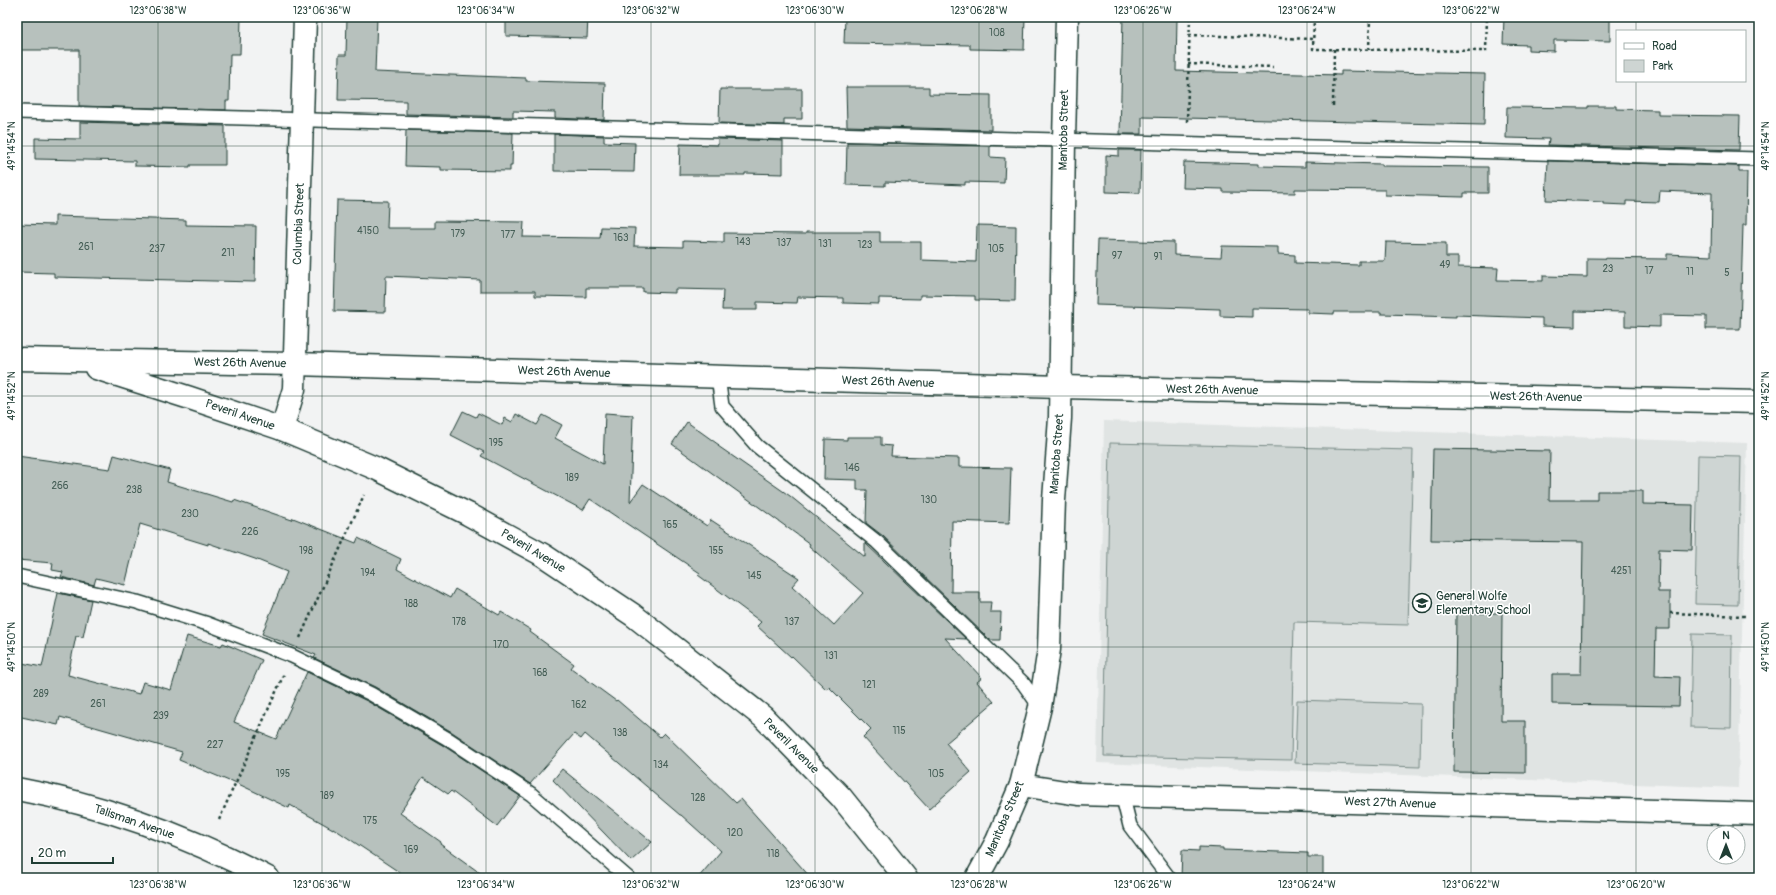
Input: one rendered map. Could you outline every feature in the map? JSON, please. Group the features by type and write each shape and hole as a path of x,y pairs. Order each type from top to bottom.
{"street":[{"name":"Columbia Street","path":"282,429 294,388 305,17"},
{"name":"Manitoba Street","path":"977,878 997,841 1021,785 1040,707 1049,649 1054,500 1060,427 1067,17"},
{"name":"West 26th Avenue","path":"17,359 295,364 1061,387 1759,402"},
{"name":"Peveril Avenue","path":"74,361 282,429 375,468 468,514 543,555 633,615 763,717 840,797 906,878"},
{"name":"West 27th Avenue","path":"1021,785 1078,794 1122,794 1759,814"},
{"name":"Talisman Avenue","path":"17,789 47,794 151,826 268,878"}],"lane":[{"path":"17,112 1759,159"},
{"path":"718,377 722,406 757,446 877,542 1023,683 1040,707"},
{"path":"17,576 137,602 208,624 292,656 371,694 448,739 531,794 628,878"},
{"path":"1122,794 1130,826 1169,878"}],"path":[{"path":"1186,123 1190,17"},
{"path":"1314,17 1313,49 1486,51 1487,17"},
{"path":"1369,50 1370,17"},
{"path":"1189,35 1313,39"},
{"path":"1332,106 1334,49"},
{"path":"1188,64 1273,67"},
{"path":"1670,613 1745,616"}],"shaded area":[{"name":"General Wolfe Elementary School","path":"1104,421 1747,443 1738,788 1097,763"}],"green space":[{"path":"1110,443 1413,450 1408,625 1294,622 1291,760 1104,756"},
{"path":"1698,455 1741,456 1738,605 1695,604"},
{"path":"1692,634 1732,635 1731,728 1690,727"},
{"path":"1297,700 1421,704 1420,767 1295,763"}],"building":[{"path":"17,17 241,17 240,54 230,54 229,101 226,101 226,110 79,106 79,50 17,50"},
{"path":"347,17 377,17 375,72 526,78 526,81 605,83 604,120 555,118 555,112 513,111 513,117 406,114 406,101 338,100 339,55 346,55"},
{"path":"506,17 588,17 587,38 506,36"},
{"path":"845,17 1025,17 1024,50 970,49 970,45 844,43"},
{"path":"1123,17 1177,17 1176,71 1341,75 1341,71 1485,74 1484,125 1142,117 1142,134 1120,134"},
{"path":"1504,17 1610,17 1610,41 1554,40 1554,51 1528,50 1528,45 1503,44"},
{"path":"846,87 929,87 929,94 991,95 991,130 847,126"},
{"path":"720,89 802,89 802,119 784,119 784,125 719,123"},
{"path":"1588,106 1616,106 1616,109 1658,110 1658,115 1740,116 1739,150 1548,145 1549,139 1506,138 1507,107 1588,108"},
{"path":"80,122 225,126 225,165 190,165 190,167 135,166 135,161 35,159 35,138 80,139"},
{"path":"406,130 513,133 512,166 510,166 510,171 441,170 441,167 405,166"},
{"path":"554,134 604,136 604,142 635,143 634,172 554,171"},
{"path":"718,139 783,141 783,174 745,173 745,175 679,175 680,144 718,145"},
{"path":"847,142 990,146 990,157 1005,158 1004,183 965,182 965,185 885,182 885,186 846,185"},
{"path":"1119,150 1141,150 1140,193 1106,192 1106,155 1119,156"},
{"path":"1548,161 1739,166 1739,172 1747,172 1746,225 1743,225 1740,329 1706,329 1706,316 1660,315 1660,327 1625,326 1625,312 1575,311 1575,327 1542,326 1542,318 1456,315 1456,317 1422,316 1381,314 1381,312 1334,312 1334,314 1308,313 1308,309 1252,308 1252,317 1220,316 1220,309 1096,305 1098,240 1174,242 1174,255 1221,257 1222,246 1278,247 1278,254 1295,255 1295,263 1359,265 1359,261 1385,261 1386,242 1446,243 1446,257 1458,257 1458,267 1498,268 1497,280 1543,281 1543,276 1587,277 1587,258 1667,259 1667,254 1711,256 1712,193 1660,191 1659,202 1626,201 1626,205 1603,204 1603,202 1546,200"},
{"path":"1184,162 1305,167 1305,162 1382,164 1382,166 1488,167 1488,193 1464,193 1464,197 1385,195 1385,190 1295,189 1295,193 1223,192 1223,189 1183,188"},
{"path":"337,200 388,201 387,228 435,228 435,221 524,222 523,237 600,238 601,227 635,228 634,246 683,247 683,241 724,242 724,233 806,234 806,232 880,232 880,242 921,242 921,260 976,262 977,225 1016,226 1015,301 975,300 975,296 920,295 920,299 879,298 879,304 843,303 843,298 798,297 797,303 757,302 757,310 722,310 723,290 675,289 675,293 643,292 643,288 586,288 586,297 535,296 535,291 480,291 480,280 386,276 385,312 334,311"},
{"path":"55,216 186,220 186,225 256,226 255,282 54,277 54,273 17,272 17,224 55,225"},
{"path":"463,411 476,417 478,413 502,425 505,418 512,422 516,414 537,425 543,415 562,425 555,438 603,464 605,413 633,415 630,502 643,484 707,526 711,520 799,578 792,586 834,625 863,593 809,546 810,544 672,444 687,422 719,445 718,446 790,496 865,557 865,543 966,639 945,638 982,678 977,682 994,702 946,743 971,772 929,809 863,737 871,729 829,687 826,689 792,656 791,657 757,626 761,622 698,575 700,573 590,499 583,510 481,456 484,452 451,435"},
{"path":"847,437 881,437 881,445 892,446 891,456 959,458 959,467 1011,468 1009,523 952,521 951,592 980,592 980,602 991,602 990,612 1001,612 1000,640 990,640 883,536 866,523 867,490 857,490 857,480 824,479 825,439 847,440"},
{"path":"1433,449 1550,451 1549,500 1597,500 1597,491 1643,491 1643,504 1693,505 1692,550 1659,549 1658,592 1670,592 1670,629 1656,629 1655,676 1680,677 1679,706 1552,704 1552,674 1581,674 1583,542 1431,540"},
{"path":"114,455 170,470 167,482 233,502 234,500 292,520 293,518 356,543 358,538 401,559 397,569 450,598 455,589 499,615 501,612 531,630 530,632 574,664 571,668 616,701 617,700 660,737 664,733 736,803 741,799 811,878 698,878 721,851 681,815 585,734 581,739 574,734 530,784 452,732 375,687 314,658 316,655 262,634 287,572 255,559 208,543 208,545 140,524 125,585 96,578 94,585 61,577 63,572 52,570 53,563 17,560 17,456 110,469"},
{"path":"58,593 91,600 83,637 76,636 68,675 139,694 143,682 171,690 187,636 221,646 223,643 262,660 234,722 276,739 307,672 367,701 444,746 520,796 497,826 451,791 448,794 423,777 400,813 441,842 440,844 487,878 408,878 333,828 290,805 289,808 230,780 229,781 179,760 182,752 60,717 58,725 17,716 17,662 42,667"},
{"path":"1456,613 1502,613 1501,721 1525,721 1525,773 1454,772"},
{"path":"562,769 652,842 631,861 553,780"},
{"path":"1199,847 1223,848 1223,850 1308,853 1308,857 1323,857 1323,878 1181,878 1182,850 1199,851"}],"place":[{"name":"General Wolfe Elementary School","path":"1422,603"}]}
